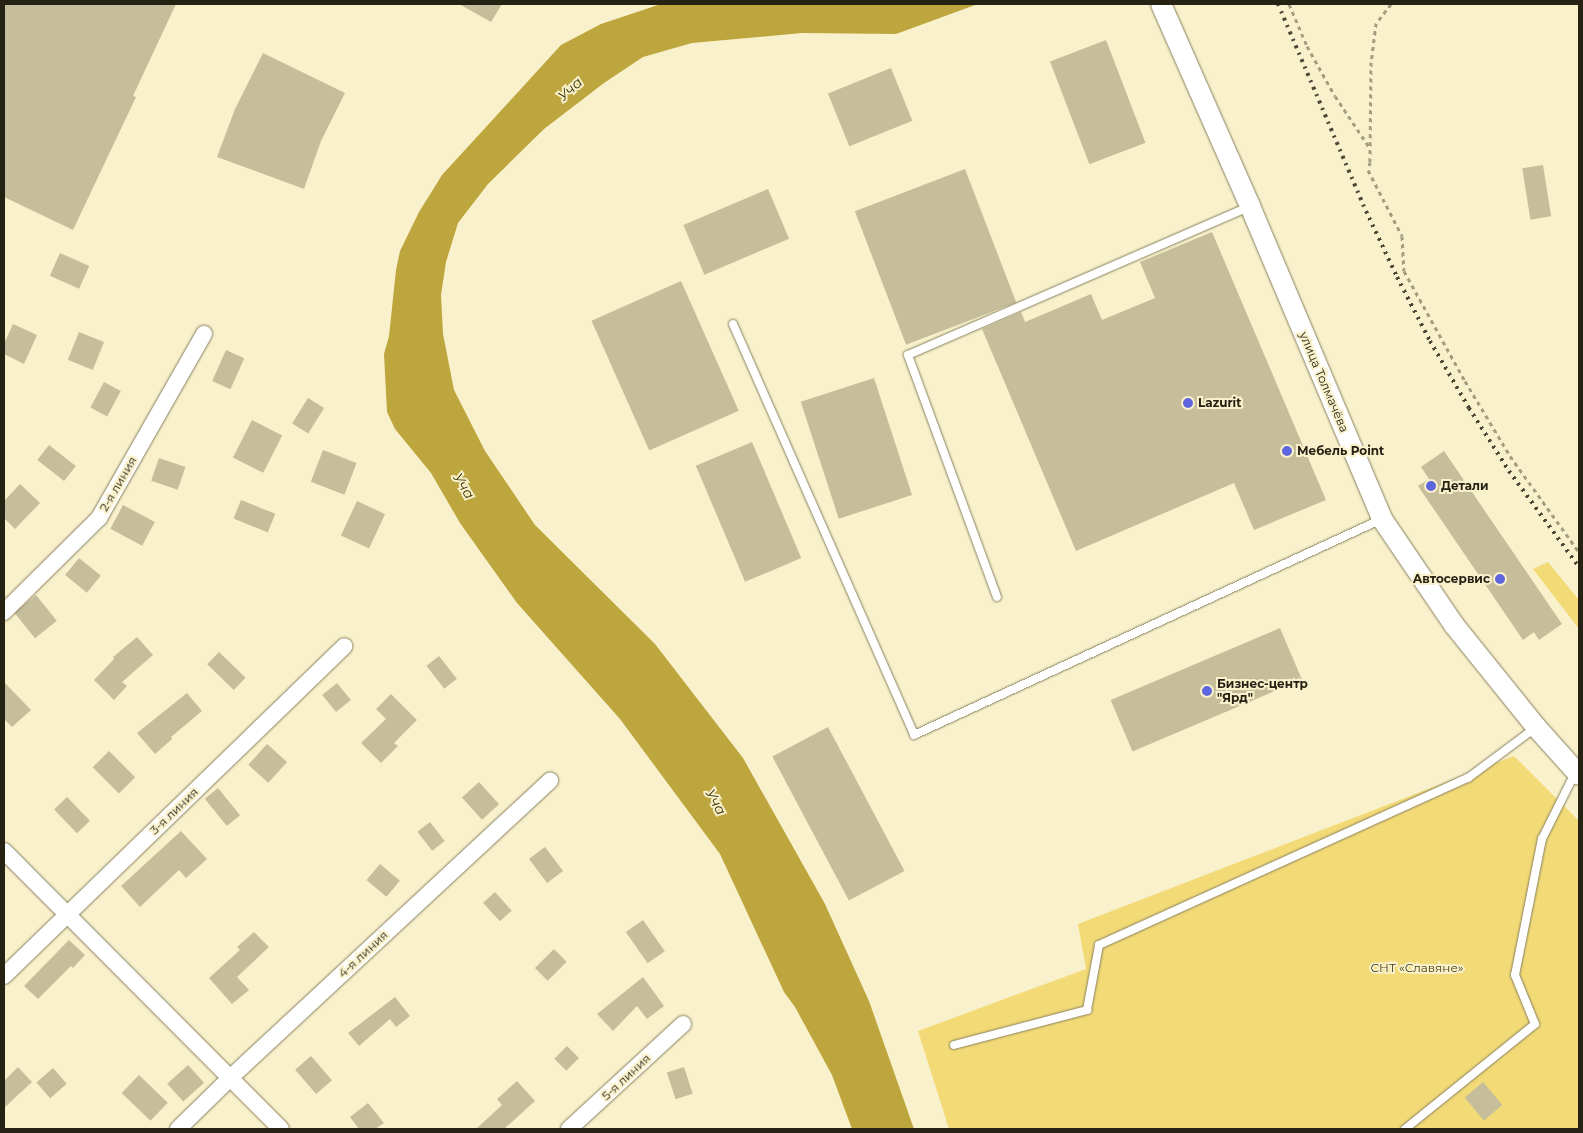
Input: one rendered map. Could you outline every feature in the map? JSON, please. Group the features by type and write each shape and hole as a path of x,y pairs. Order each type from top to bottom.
{"street":[{"name":"улица Толмачёва","path":"1161,4 1250,206 1382,519 1454,625 1536,727 1577,773"},
{"name":"2-я линия","path":"4,612 99,518 204,334"},
{"name":"3-я линия","path":"4,976 344,646"},
{"name":"4-я линия","path":"178,1129 230,1078 550,781"},
{"path":"4,851 281,1129"},
{"name":"5-я линия","path":"568,1129 682,1024"}],"lane":[{"path":"997,597 908,355 1250,206"},
{"path":"733,324 914,735 1382,519"},
{"path":"954,1045 1087,1010 1099,945 1468,778 1536,727"},
{"path":"1405,1129 1534,1024 1515,975 1542,839 1577,773"}],"path":[{"path":"1289,4 1306,46 1335,96 1370,149"},
{"path":"1391,4 1376,23 1371,62 1368,170 1402,236 1404,271 1465,382 1510,456 1579,552"}],"green space":[{"path":"1548,562 1579,600 1579,629 1533,569"},
{"name":"СНТ «Славяне»","path":"1514,756 1579,821 1579,1129 949,1129 918,1031 1086,969 1078,924"}],"water":[{"name":"Уча","path":"978,4 896,34 802,33 692,43 643,57 604,83 544,129 488,184 458,223 446,262 441,295 443,334 454,390 485,451 535,525 655,644 743,758 825,904 869,1001 914,1129 852,1129 832,1075 795,1007 784,992 720,854 620,719 517,603 460,523 431,473 395,429 387,412 384,354 389,336 396,270 400,251 419,212 442,175 561,45 601,24 658,5"}],"building":[{"path":"4,4 176,4 133,96 136,97 73,230 4,197"},
{"path":"459,4 502,4 491,22"},
{"path":"1106,40 1145,143 1089,164 1050,62"},
{"path":"263,53 345,93 321,141 304,189 217,157 235,109"},
{"path":"891,68 912,121 849,146 828,93"},
{"path":"1543,165 1551,216 1530,220 1522,168"},
{"path":"965,169 1016,303 906,345 855,211"},
{"path":"768,189 789,239 704,275 683,225"},
{"path":"1212,232 1326,500 1254,530 1234,483 1076,551 982,329 1021,312 1025,322 1091,294 1102,320 1155,298 1140,262"},
{"path":"60,253 89,266 79,289 50,276"},
{"path":"681,281 739,411 649,451 591,321"},
{"path":"13,324 37,335 24,364 4,354 4,344"},
{"path":"79,332 104,342 93,370 68,360"},
{"path":"226,350 244,358 230,389 212,381"},
{"path":"874,378 912,495 839,519 801,402"},
{"path":"104,382 121,391 107,417 90,408"},
{"path":"308,398 324,408 308,434 292,423"},
{"path":"252,420 282,435 263,473 233,457"},
{"path":"752,442 801,558 745,582 696,466"},
{"path":"49,445 76,466 64,481 37,460"},
{"path":"323,450 357,463 344,495 311,482"},
{"path":"1444,451 1562,624 1539,640 1534,632 1523,640 1418,486 1429,479 1421,467"},
{"path":"159,458 185,467 178,490 151,481"},
{"path":"20,484 40,503 15,529 4,518 4,501"},
{"path":"241,500 275,514 268,532 234,519"},
{"path":"357,501 385,514 369,549 341,535"},
{"path":"123,505 155,522 142,546 110,529"},
{"path":"79,558 101,576 87,593 65,575"},
{"path":"36,595 57,621 35,638 14,613"},
{"name":"Бизнес-центр \"Ярд\"","path":"1280,628 1302,680 1133,751 1111,700"},
{"path":"137,637 153,655 122,682 127,686 114,700 94,680 114,659 113,657"},
{"path":"219,652 246,678 234,690 207,664"},
{"path":"439,656 457,679 444,689 426,666"},
{"path":"4,682 31,710 12,727 4,719"},
{"path":"337,683 351,700 336,712 322,695"},
{"path":"187,693 202,711 171,737 172,739 155,754 137,733"},
{"path":"391,694 417,720 394,743 398,746 381,763 361,743 386,719 376,709"},
{"path":"828,727 905,871 849,900 772,757"},
{"path":"267,744 287,762 268,783 248,765"},
{"path":"109,751 135,777 119,793 93,767"},
{"path":"479,782 499,804 482,820 462,797"},
{"path":"218,788 240,815 227,826 205,799"},
{"path":"67,797 90,821 77,833 54,810"},
{"path":"430,822 445,841 432,851 417,832"},
{"path":"181,831 207,859 186,878 179,870 140,907 121,886"},
{"path":"545,847 563,871 547,883 529,859"},
{"path":"380,864 400,881 386,897 367,880"},
{"path":"495,892 512,911 500,921 483,903"},
{"path":"643,920 665,951 648,963 626,932"},
{"path":"254,932 269,947 237,977 249,990 232,1004 209,978 240,950 237,947"},
{"path":"69,940 85,955 73,968 71,966 38,999 24,986"},
{"path":"554,949 567,962 548,981 535,968"},
{"path":"643,977 664,1006 647,1019 637,1006 613,1031 597,1014"},
{"path":"395,997 410,1016 396,1027 390,1019 359,1046 348,1033"},
{"path":"567,1046 579,1058 566,1071 554,1059"},
{"path":"311,1056 332,1080 316,1094 295,1070"},
{"path":"188,1065 204,1083 183,1102 167,1084"},
{"path":"18,1067 32,1082 4,1108 4,1081"},
{"path":"684,1067 693,1094 676,1099 667,1073"},
{"path":"53,1068 67,1084 50,1098 36,1082"},
{"path":"139,1075 168,1103 150,1121 122,1093"},
{"path":"517,1081 535,1101 504,1129 476,1129 502,1105 497,1099"},
{"path":"1483,1082 1502,1105 1484,1120 1465,1097"},
{"path":"368,1103 384,1123 375,1129 359,1129 350,1117"}],"railway":[{"path":"1278,4 1366,211 1430,341 1509,471 1579,567"}],"place":[{"name":"Lazurit","path":"1188,403"},
{"name":"Мебель Point","path":"1287,451"},
{"name":"Детали","path":"1431,486"},
{"name":"Автосервис","path":"1500,579"},
{"name":"Бизнес-центр \"Ярд\"","path":"1207,691"}]}
